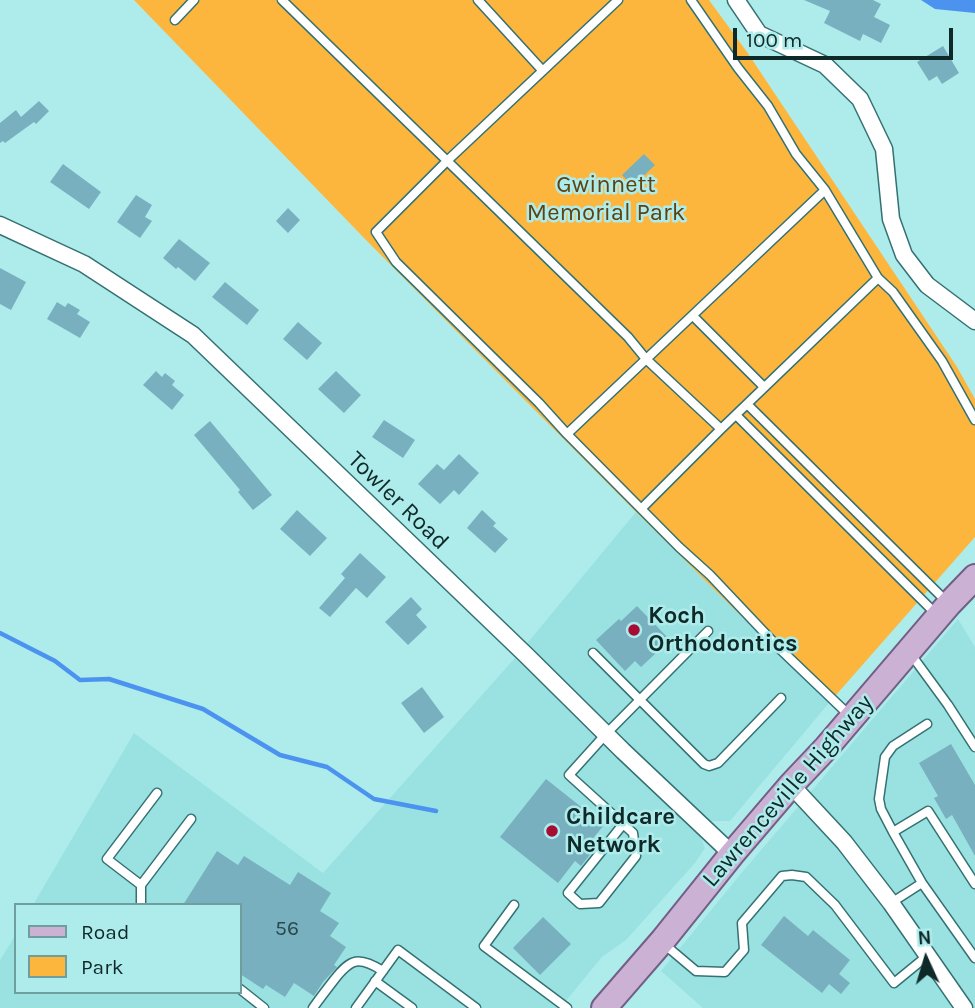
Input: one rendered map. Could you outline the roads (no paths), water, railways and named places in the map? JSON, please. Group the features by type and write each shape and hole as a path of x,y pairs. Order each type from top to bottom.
{"main road":[{"name":"Lawrenceville Highway","path":"604,1008 791,785 975,577"}],"street":[{"path":"736,0 759,34 825,65 860,99 884,149 891,219 904,255 927,285 975,321"},
{"name":"Towler Road","path":"0,225 84,264 193,335 732,854"},
{"path":"791,785 844,842 891,903 964,1008"}],"lane":[{"path":"175,20 194,0"},
{"path":"282,0 628,337 646,359 721,429"},
{"path":"478,0 542,70"},
{"path":"618,0 447,160 376,232 396,262 710,575 780,649 852,718"},
{"path":"691,0 768,106 796,154 825,190 878,278 893,292 942,360 975,420"},
{"path":"567,434 825,190"},
{"path":"642,508 878,278"},
{"path":"693,316 764,387"},
{"path":"747,404 944,610"},
{"path":"736,415 944,610"},
{"path":"624,823 568,893 580,904 599,904 636,856 633,833 624,823 569,775 708,631"},
{"path":"909,651 975,747"},
{"path":"593,653 709,766 718,763 781,698"},
{"path":"928,724 892,746 884,757 879,799 881,809 922,883 975,958"},
{"path":"141,885 107,859 157,793"},
{"path":"893,832 928,811 975,884"},
{"path":"141,903 141,885 191,818"},
{"path":"662,942 696,971 725,972 744,950 742,923 782,876 792,874 806,877 835,905 894,983 927,956"},
{"path":"891,903 922,883"},
{"path":"514,905 484,946 567,1008"},
{"path":"356,1008 398,950 476,1008"},
{"path":"313,1008 345,966 355,961 363,961 383,971"},
{"path":"375,981 412,1008"},
{"path":"242,991 264,1008"}],"water":[{"path":"921,0 975,0 975,13 935,9"}],"waterway":[{"path":"0,633 55,661 80,680 109,679 203,709 280,755 327,767 374,799 436,811"}],"place":[{"name":"Koch Orthodontics","path":"634,630"},
{"name":"Childcare Network","path":"552,831"}],"park label":[{"name":"Gwinnett Memorial Park","path":"606,199"}]}
